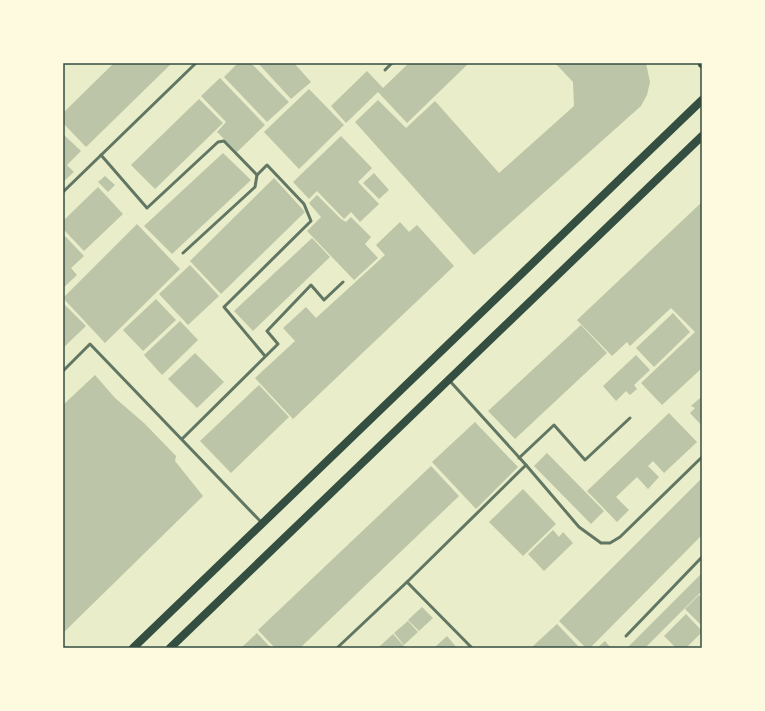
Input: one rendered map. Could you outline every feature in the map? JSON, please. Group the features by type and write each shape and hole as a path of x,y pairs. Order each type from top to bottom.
{"main road":[{"path":"133,648 702,100"},
{"path":"170,648 702,136"}],"lane":[{"path":"63,192 196,63"},
{"path":"384,70 392,63"},
{"path":"101,155 147,208 218,142 224,141 257,175"},
{"path":"183,253 255,186 257,175 267,165 304,204 311,221 224,307 265,356"},
{"path":"182,440 278,344 267,331 310,285 324,300 343,282"},
{"path":"63,371 90,344 262,523"},
{"path":"449,379 579,527 601,543 610,543 620,537 702,457"},
{"path":"519,458 554,425 585,460 630,418"},
{"path":"337,648 407,582 526,465"},
{"path":"626,636 702,557"},
{"path":"407,582 472,648"}],"building":[{"path":"114,63 172,63 86,147 63,123 63,113"},
{"path":"238,63 251,63 289,102 267,122 224,77"},
{"path":"258,63 294,63 311,82 291,99"},
{"path":"409,63 469,63 407,123 378,92 346,123 331,106 367,71 383,88"},
{"path":"555,63 646,63 650,82 647,95 641,106 474,255 355,122 378,100 406,128 435,101 499,173 574,106 573,82"},
{"path":"220,78 265,125 237,152 217,132 226,122 201,96"},
{"path":"309,89 344,125 299,169 264,132"},
{"path":"199,99 223,123 155,189 131,165"},
{"path":"63,134 81,151 67,165 74,172 63,182"},
{"path":"341,136 372,168 358,182 379,204 360,222 351,212 344,219 317,191 309,199 293,182"},
{"path":"223,153 251,180 172,254 144,226"},
{"path":"374,173 389,190 379,199 363,183"},
{"path":"105,176 115,185 108,192 98,182"},
{"path":"274,178 305,212 221,294 190,261"},
{"path":"98,187 123,214 84,251 63,229 63,221"},
{"path":"317,195 341,219 346,222 351,217 371,237 365,244 378,258 354,280 307,231 321,217 309,203"},
{"path":"702,202 702,368 662,405 641,383 695,332 671,308 630,346 627,342 612,356 577,320"},
{"path":"400,222 409,232 417,225 454,266 293,419 255,378 295,341 283,328 306,307 316,318 385,255 376,245"},
{"path":"137,224 180,269 105,343 63,298"},
{"path":"65,236 84,256 71,268 77,275 63,288 63,238"},
{"path":"312,238 330,257 253,331 234,311"},
{"path":"190,265 219,296 188,325 159,294"},
{"path":"156,299 176,320 143,351 123,330"},
{"path":"63,303 86,326 63,348"},
{"path":"673,313 690,332 654,367 636,348"},
{"path":"180,321 198,340 162,375 144,355"},
{"path":"581,325 607,353 515,439 488,411"},
{"path":"195,353 224,382 197,408 168,379"},
{"path":"636,355 650,370 634,385 637,389 630,395 626,391 616,401 603,386"},
{"path":"95,375 115,398 144,423 176,456 175,461 203,496 63,633 63,405"},
{"path":"259,385 289,417 231,473 200,441"},
{"path":"700,398 702,401 702,426 690,413 695,408 691,406"},
{"path":"669,413 697,442 664,473 653,461 648,466 659,477 648,489 637,477 616,497 629,510 617,522 587,491"},
{"path":"475,422 518,467 476,509 432,462"},
{"path":"547,453 604,511 591,524 534,466"},
{"path":"431,466 459,496 300,648 275,648 258,630"},
{"path":"702,478 702,535 590,648 586,648 559,621"},
{"path":"523,489 556,524 523,556 489,522"},
{"path":"553,530 559,537 563,532 573,543 544,571 528,554"},
{"path":"702,573 702,591 645,648 627,648"},
{"path":"699,595 702,598 702,626 685,609"},
{"path":"422,607 433,618 419,631 408,620"},
{"path":"686,614 702,632 686,648 676,648 664,636"},
{"path":"408,621 418,632 404,645 394,633"},
{"path":"557,624 579,647 578,648 532,647"},
{"path":"257,633 271,648 241,648"},
{"path":"393,634 404,646 401,648 379,647"},
{"path":"447,636 457,648 434,648"},
{"path":"605,641 611,648 597,648"}]}
